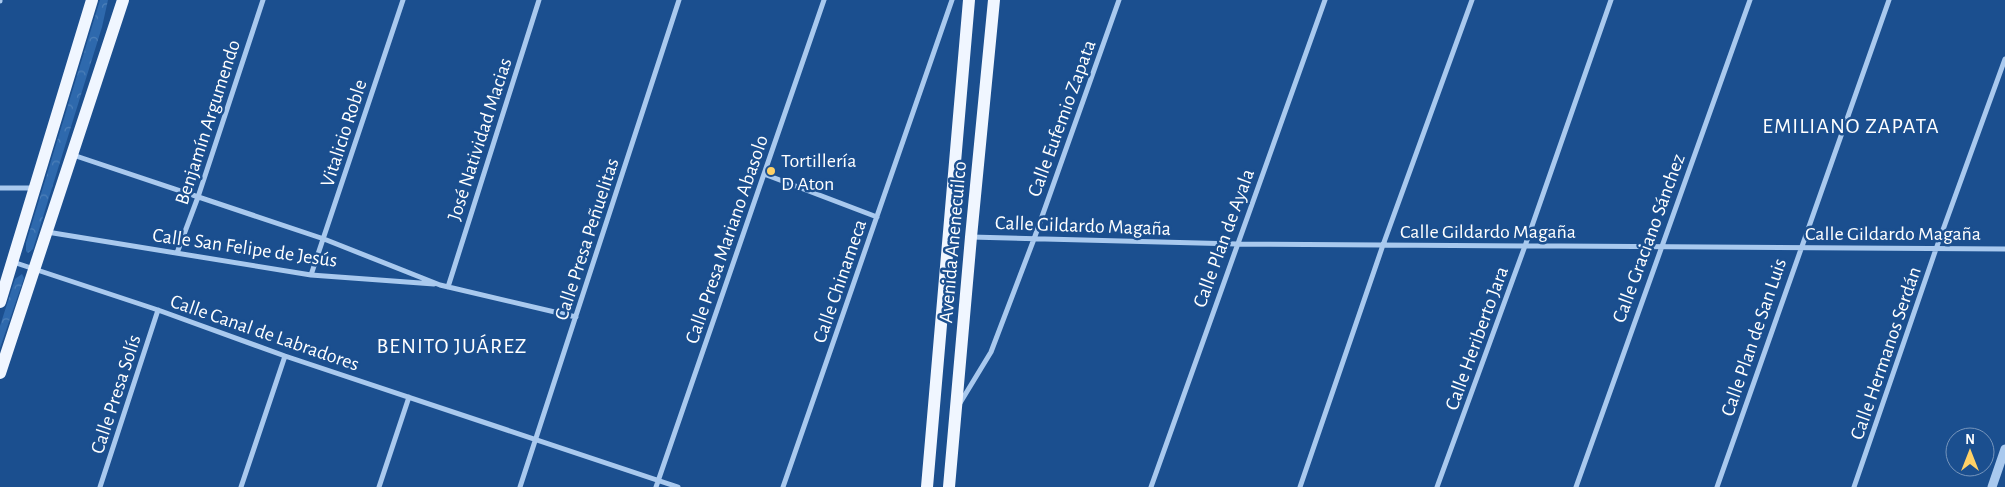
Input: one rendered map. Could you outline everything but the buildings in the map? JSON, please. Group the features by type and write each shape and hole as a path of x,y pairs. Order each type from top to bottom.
{"main road":[{"path":"0,302 92,0"},
{"path":"0,372 124,0"},
{"name":"Avenida Anenecuilco","path":"928,487 969,0"},
{"name":"Avenida Anenecuilco","path":"949,487 994,0"}],"street":[{"name":"Benjamín Argumendo","path":"177,253 198,197 263,0"},
{"name":"Vitalicio Roble","path":"312,275 403,0"},
{"name":"José Natividad Macias","path":"448,287 539,0"},
{"name":"Calle Presa Peñuelitas","path":"520,487 679,0"},
{"name":"Calle Presa Mariano Abasolo","path":"656,487 824,0"},
{"name":"Calle Chinameca","path":"783,487 952,0"},
{"name":"Calle Eufemio Zapata","path":"956,408 991,352 1120,0"},
{"name":"Calle Plan de Ayala","path":"1151,487 1325,0"},
{"path":"1300,487 1383,245 1472,0"},
{"name":"Calle Heriberto Jara","path":"1437,487 1525,246 1611,0"},
{"name":"Calle Graciano Sánchez","path":"1576,487 1750,0"},
{"name":"Calle Plan de San Luis","path":"1717,487 1889,0"},
{"name":"Calle Hermanos Serdán","path":"1854,487 1936,249 2005,59"},
{"name":"Calle San Felipe de Jesús","path":"73,154 324,239 448,287 576,317"},
{"path":"764,174 877,217"},
{"path":"0,188 35,188"},
{"name":"Calle San Felipe de Jesús","path":"47,232 312,275 440,284"},
{"name":"Calle Gildardo Magaña","path":"971,237 1237,244 2005,249"},
{"name":"Calle Canal de Labradores","path":"13,262 158,310 285,356 678,487"},
{"name":"Calle Presa Solís","path":"100,487 158,310"},
{"path":"241,487 285,356"},
{"path":"379,487 408,397"},
{"path":"1992,487 2005,449"}],"green space":[{"path":"100,0 108,0 102,27 33,249 28,253 26,251 26,243"},
{"path":"22,274 24,278 0,348 0,326 15,279"}],"place":[{"name":"Tortillería D Aton","path":"771,171"}],"district":[{"name":"EMILIANO ZAPATA","path":"1851,125"},
{"name":"BENITO JUÁREZ","path":"452,345"}]}
